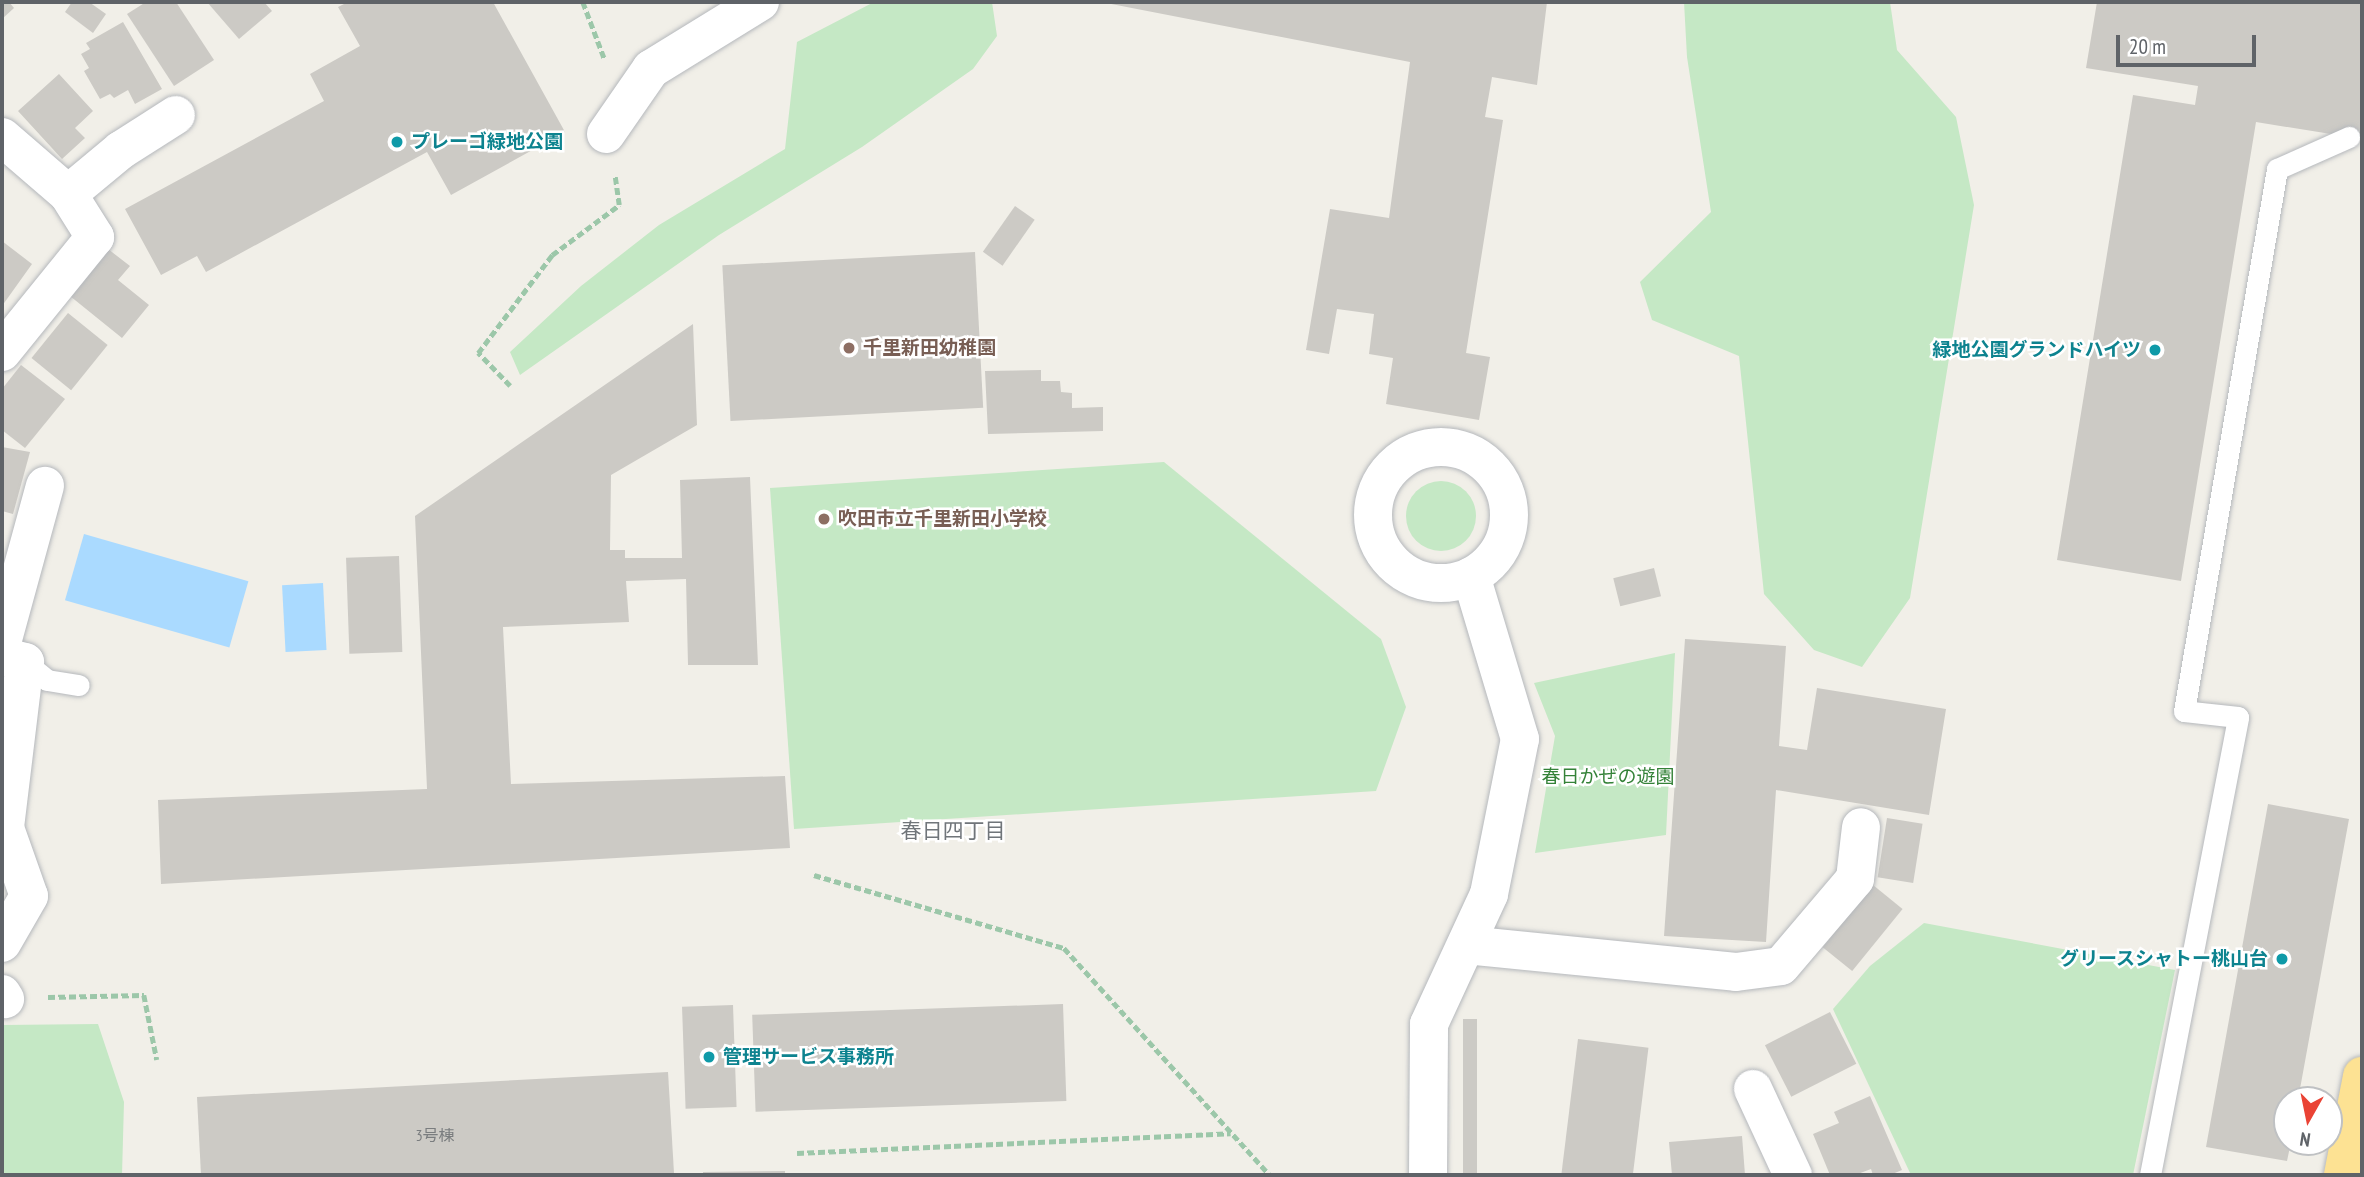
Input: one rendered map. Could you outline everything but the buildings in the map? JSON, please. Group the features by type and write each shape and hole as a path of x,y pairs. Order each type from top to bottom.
{"highway":[{"path":"2343,1175 2362,1076"}],"street":[{"path":"614,135 651,69 760,2"},
{"path":"68,194 121,150 176,115"},
{"path":"2,137 68,194 95,237 2,352"},
{"path":"2,943 29,896 5,828 9,654 45,486"},
{"path":"1428,1175 1429,1024 1489,894 1520,739 1471,576"},
{"path":"1466,945 1736,972 1781,966 1855,878 1861,827"},
{"path":"1753,1089 1793,1175"}],"lane":[{"path":"2150,1175 2238,717 2184,710 2277,169 2350,137"},
{"path":"9,654 47,680 79,685"}],"path":[{"path":"510,386 478,353 552,255 620,205 614,135 583,2"},
{"path":"814,875 1064,948 1270,1175"},
{"path":"4,996 144,995 158,1060"},
{"path":"797,1153 1232,1133"}],"green space":[{"path":"874,2 992,2 997,36 973,69 862,147 719,235 520,375 510,352 581,286 659,225 785,149 797,42"},
{"path":"1684,2 1890,2 1897,50 1956,117 1974,205 1910,598 1862,667 1814,650 1764,594 1739,356 1652,320 1640,282 1711,212 1687,57"},
{"path":"1164,462 1381,639 1406,707 1376,791 794,829 770,488"},
{"path":"1434,481 1448,481 1461,487 1470,496 1476,516 1474,529 1466,541 1448,551 1434,551 1421,545 1412,536 1406,523 1406,509 1412,496 1421,487"},
{"name":"春日かぜの遊園","path":"1675,653 1666,835 1535,853 1555,736 1534,683"},
{"path":"1924,923 2175,970 2133,1175 1911,1175 1833,1009 1870,966"},
{"path":"98,1024 124,1102 122,1175 2,1175 2,1025"}],"water":[{"path":"84,534 248,581 229,647 65,600"},
{"path":"323,583 327,650 286,652 282,585"}],"place":[{"name":"プレーゴ緑地公園","path":"397,142"},
{"name":"千里新田幼稚園","path":"849,348"},
{"name":"緑地公園グランドハイツ","path":"2155,350"},
{"name":"吹田市立千里新田小学校","path":"824,519"},
{"name":"グリースシャトー桃山台","path":"2282,959"},
{"name":"管理サービス事務所","path":"709,1057"}],"district":[{"name":"春日四丁目","path":"953,831"}]}
